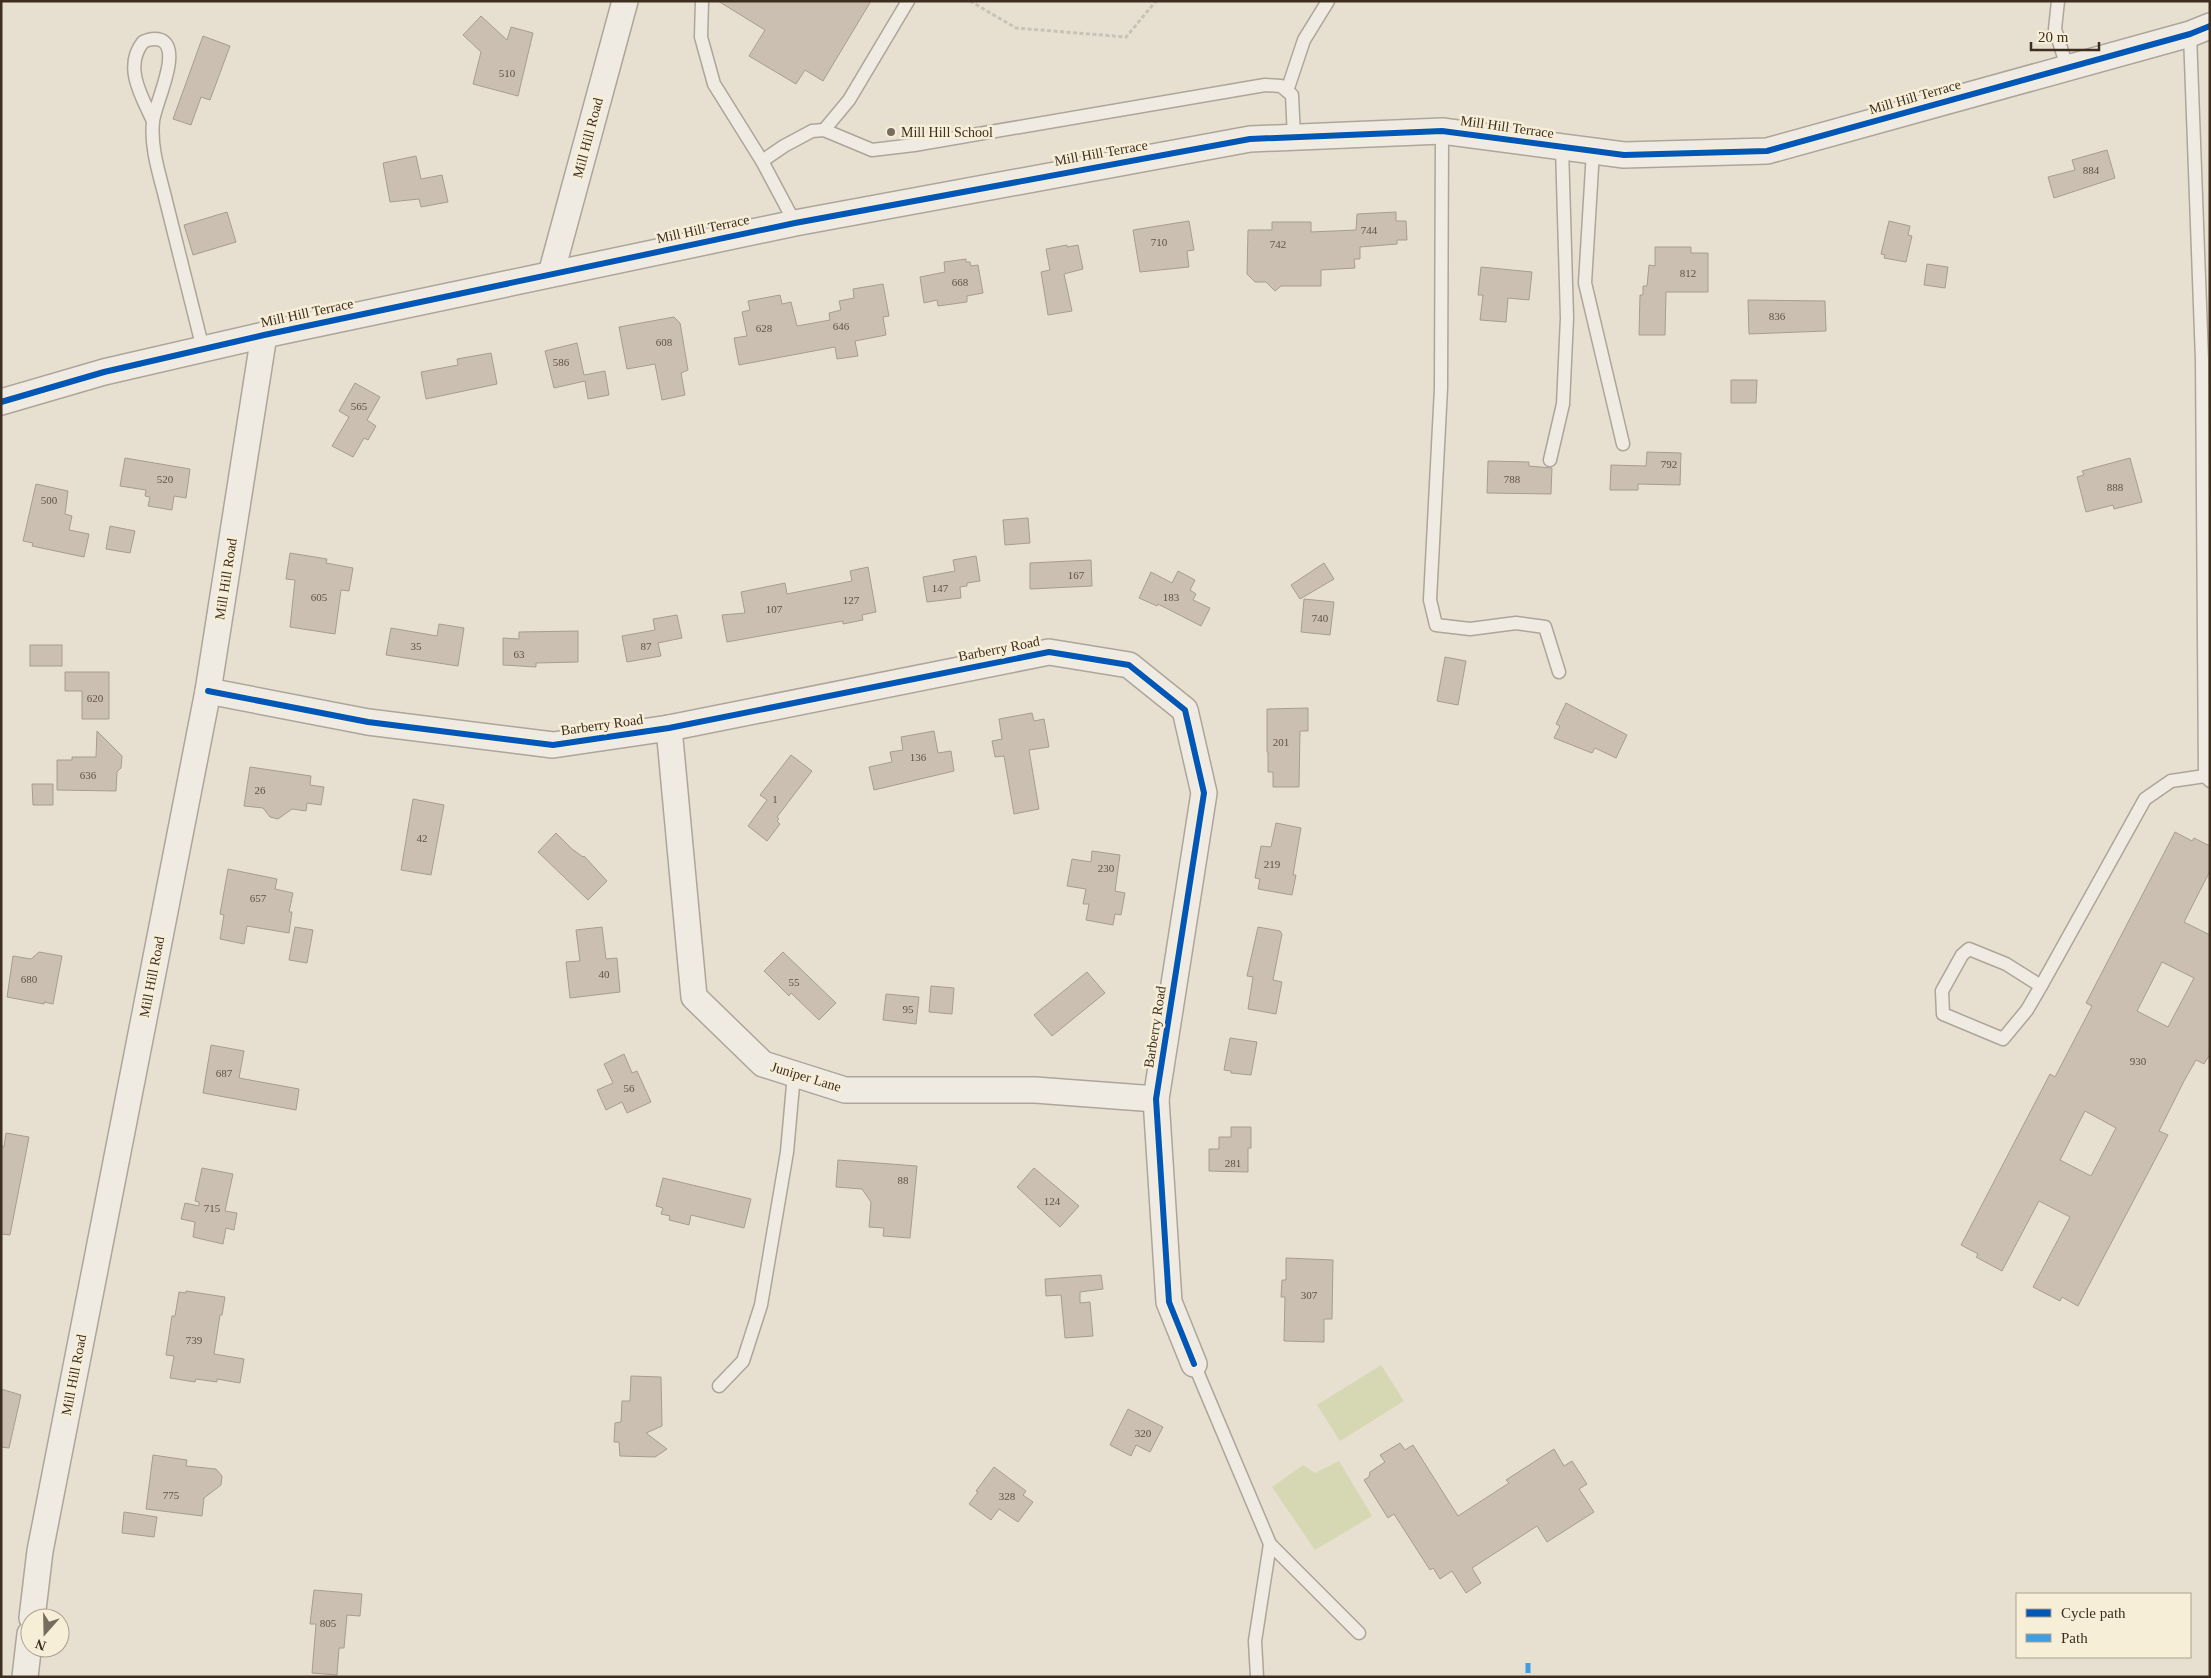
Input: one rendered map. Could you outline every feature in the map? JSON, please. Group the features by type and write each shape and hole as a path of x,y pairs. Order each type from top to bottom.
{"street":[{"name":"Mill Hill Road","path":"551,274 625,1"},
{"name":"Mill Hill Terrace","path":"1,402 104,372 264,335 551,274 795,223 1250,139 1442,131 1624,155 1767,151 2200,30"},
{"name":"Mill Hill Road","path":"33,1608 40,1551 208,691 264,335"},
{"name":"Barberry Road","path":"208,691 368,722 553,745 669,728 1049,652 1129,665 1185,710 1204,793 1156,1100 1169,1302 1194,1364"},
{"name":"Juniper Lane","path":"669,728 694,997 764,1064 845,1090 1034,1090 1156,1100"},
{"path":"25,1677 27,1658"}],"lane":[{"path":"702,1 701,37 714,84 762,161 795,223"},
{"path":"824,130 849,100 908,1"},
{"path":"1287,91 1304,40 1328,1"},
{"path":"2058,1 2055,30 2067,68"},
{"path":"2041,986 2006,964 1968,949 1962,955 1942,991 1943,1014 2004,1039 2027,1010 2041,986 2144,798 2171,781 2207,779 2200,30"},
{"path":"152,121 170,61 168,46 164,41 157,39 149,40 140,47 135,56 134,66 138,89 152,121 158,169 203,349"},
{"path":"762,161 784,146 812,132 824,130 872,150 914,145 1265,85 1281,86 1292,95 1294,137"},
{"path":"1442,131 1441,388 1430,600 1436,625 1470,628 1516,623 1545,627 1559,672"},
{"path":"1550,460 1563,404 1566,318 1562,147"},
{"path":"1593,151 1585,283 1623,444"},
{"path":"718,1386 743,1361 761,1305 787,1152 794,1074"},
{"path":"1194,1364 1270,1544 1359,1633"},
{"path":"1257,1677 1255,1641 1270,1544"}],"path":[{"path":"970,1 1016,28 1126,37 1156,1"}],"green space":[{"path":"1381,1365 1404,1401 1340,1441 1317,1405"},
{"path":"1339,1461 1372,1516 1315,1550 1272,1487 1303,1465 1315,1473"}],"building":[{"path":"718,1 871,1 823,81 805,70 796,84 749,56 765,30"},
{"path":"481,16 507,40 511,27 533,33 518,96 473,84 481,52 463,35"},
{"path":"203,36 230,46 210,100 201,97 191,125 173,119"},
{"path":"2107,150 2115,178 2054,198 2048,177 2075,170 2072,160"},
{"path":"416,156 421,179 442,175 448,202 421,207 419,199 390,202 383,163"},
{"path":"227,212 236,242 193,255 184,225"},
{"path":"1396,212 1396,221 1406,221 1407,240 1397,240 1397,244 1360,247 1360,259 1354,259 1355,268 1321,270 1321,286 1281,286 1275,291 1266,282 1255,282 1247,274 1248,230 1272,230 1272,222 1311,222 1311,232 1356,230 1357,214"},
{"path":"1189,221 1194,250 1187,251 1189,267 1140,272 1133,230"},
{"path":"1889,221 1910,226 1908,235 1912,236 1906,262 1884,258 1885,255 1881,254"},
{"path":"1067,245 1067,247 1078,245 1083,269 1064,274 1072,311 1048,315 1041,272 1050,270 1046,249"},
{"path":"1655,247 1691,247 1691,253 1708,253 1708,292 1666,292 1665,335 1639,335 1640,295 1643,295 1643,286 1647,286 1649,265 1655,266"},
{"path":"966,259 966,262 970,262 971,266 978,265 983,293 967,296 967,302 938,306 937,300 924,303 920,277 945,272 944,262"},
{"path":"1927,264 1948,267 1945,288 1924,285"},
{"path":"1481,267 1532,272 1529,300 1508,298 1506,322 1480,320 1483,295 1478,295"},
{"path":"883,284 889,316 883,317 886,335 855,341 858,356 837,359 835,347 739,365 734,338 747,336 742,312 750,310 748,301 780,295 782,304 791,302 797,326 830,320 829,313 841,310 839,301 854,298 853,289"},
{"path":"1748,300 1825,301 1826,331 1749,334"},
{"path":"674,317 680,323 688,370 681,373 685,395 662,400 655,364 627,369 619,327"},
{"path":"577,343 584,375 605,371 609,395 588,399 585,381 554,388 545,351"},
{"path":"491,353 497,384 426,399 421,372 458,365 457,359"},
{"path":"1731,380 1757,380 1756,403 1731,403"},
{"path":"355,383 380,397 367,420 376,426 368,440 364,438 353,457 332,446 349,417 339,411"},
{"path":"1647,452 1681,453 1680,485 1638,484 1638,490 1610,490 1611,465 1646,466"},
{"path":"125,458 190,469 186,498 174,496 172,510 148,506 150,497 145,496 146,490 120,486"},
{"path":"2130,458 2142,502 2114,509 2113,505 2086,512 2077,477 2084,475 2082,471"},
{"path":"1488,461 1529,462 1529,466 1552,468 1551,494 1487,493"},
{"path":"36,484 68,491 65,514 72,516 69,530 89,534 84,557 32,546 33,543 23,541"},
{"path":"1028,518 1030,543 1005,545 1003,520"},
{"path":"110,526 135,531 130,553 106,549"},
{"path":"290,553 327,559 326,563 353,568 349,591 341,590 335,634 290,627 295,580 286,579"},
{"path":"976,556 980,581 967,583 967,586 960,587 961,598 927,602 923,577 955,571 953,560"},
{"path":"1091,560 1092,586 1030,589 1030,563"},
{"path":"1324,563 1334,579 1300,599 1291,585"},
{"path":"868,567 876,612 862,615 863,620 843,624 843,621 727,642 722,615 745,613 741,592 785,583 787,594 852,581 850,571"},
{"path":"1178,571 1195,580 1190,590 1196,594 1193,600 1210,608 1201,626 1158,604 1157,606 1139,598 1151,572 1172,583"},
{"path":"1304,599 1334,602 1330,635 1301,632"},
{"path":"677,615 682,638 658,643 661,656 627,662 622,636 655,630 653,619"},
{"path":"439,624 464,628 458,666 386,655 391,628 437,636"},
{"path":"578,631 578,662 536,663 536,667 503,665 503,638 519,639 519,632"},
{"path":"30,645 62,645 62,666 30,666"},
{"path":"1445,657 1466,661 1458,705 1437,701"},
{"path":"65,672 109,672 109,719 82,719 82,691 65,691"},
{"path":"1566,703 1627,735 1616,758 1595,748 1592,753 1554,738 1560,726 1556,724"},
{"path":"1308,708 1308,731 1300,731 1299,787 1273,787 1273,772 1268,772 1267,709"},
{"path":"1032,713 1034,721 1044,719 1049,747 1029,750 1039,809 1014,814 1004,756 995,757 992,741 1002,739 999,719"},
{"path":"97,731 122,756 121,768 117,772 116,791 57,790 57,760 72,760 72,757 96,757"},
{"path":"934,731 938,753 951,751 954,771 874,790 869,767 892,762 890,752 903,750 901,737"},
{"path":"791,755 812,771 777,817 779,819 777,821 780,824 767,841 748,826 767,800 760,795"},
{"path":"250,767 311,776 310,785 324,787 321,805 307,803 306,811 292,809 278,819 270,817 263,808 244,806"},
{"path":"32,784 53,784 53,805 33,805"},
{"path":"413,799 444,805 431,875 401,870"},
{"path":"1276,823 1301,828 1293,875 1296,875 1292,895 1258,889 1260,879 1255,878 1261,846 1271,847"},
{"path":"2175,832 2192,841 2194,838 2210,846 2210,871 2184,922 2210,935 2210,1054 2204,1064 2196,1060 2184,1081 2159,1131 2168,1135 2078,1306 2062,1297 2060,1301 2033,1287 2070,1217 2039,1201 2002,1271 1976,1257 1978,1254 1961,1245 2050,1074 2055,1077 2092,1006 2086,1003","holes":["2162,962 2194,978 2168,1027 2137,1011","2085,1111 2116,1128 2091,1176 2060,1160"]},
{"path":"556,833 572,849 584,856 607,881 588,900 538,852"},
{"path":"1092,851 1120,855 1115,891 1125,893 1121,915 1115,914 1113,925 1086,920 1089,904 1083,904 1086,889 1067,886 1072,859 1091,862"},
{"path":"228,869 277,879 275,889 293,893 289,912 292,912 289,933 247,926 244,944 220,939 224,915 220,914"},
{"path":"295,927 313,930 307,963 289,960"},
{"path":"602,927 606,959 617,958 620,992 570,998 566,962 580,961 576,930"},
{"path":"1258,927 1280,931 1282,934 1273,980 1282,982 1276,1014 1248,1009 1253,977 1247,976"},
{"path":"39,952 62,956 53,1004 7,997 13,956 31,959"},
{"path":"783,952 836,1003 819,1020 791,993 789,996 764,971"},
{"path":"1087,972 1105,993 1052,1036 1034,1015"},
{"path":"931,986 954,988 952,1014 929,1012"},
{"path":"886,994 919,997 916,1024 883,1020"},
{"path":"1230,1038 1257,1042 1251,1075 1231,1073 1231,1071 1224,1070"},
{"path":"211,1045 244,1051 239,1078 299,1089 296,1110 203,1093"},
{"path":"624,1054 632,1073 637,1071 651,1102 627,1113 622,1102 606,1110 597,1090 613,1083 604,1064"},
{"path":"1231,1127 1251,1127 1251,1148 1248,1148 1248,1172 1209,1171 1209,1149 1219,1149 1219,1137 1231,1137"},
{"path":"6,1133 29,1137 10,1235 1,1234 1,1146 4,1147"},
{"path":"838,1160 917,1166 910,1238 883,1236 884,1228 869,1227 871,1202 862,1189 836,1187"},
{"path":"202,1168 233,1174 225,1211 237,1213 234,1230 226,1228 223,1244 193,1237 195,1222 181,1219 185,1203 199,1206 199,1202 195,1201"},
{"path":"1034,1168 1079,1206 1060,1227 1017,1187"},
{"path":"663,1178 751,1199 744,1228 691,1215 689,1225 669,1220 670,1216 661,1214 663,1208 656,1206"},
{"path":"1286,1258 1333,1260 1332,1319 1324,1319 1324,1342 1284,1341 1285,1297 1281,1297 1282,1280 1286,1280"},
{"path":"1101,1275 1103,1289 1080,1292 1080,1303 1090,1302 1093,1336 1065,1338 1061,1295 1046,1296 1045,1279"},
{"path":"186,1291 225,1297 214,1354 244,1359 240,1383 217,1379 217,1382 196,1379 195,1382 170,1378 174,1356 166,1355 172,1316 175,1316 179,1292 186,1293"},
{"path":"631,1376 661,1377 662,1426 646,1433 667,1449 655,1457 620,1456 619,1442 614,1442 615,1423 621,1422 622,1401 630,1401"},
{"path":"1,1389 21,1395 9,1448 1,1447"},
{"path":"1128,1409 1163,1427 1150,1452 1136,1445 1131,1456 1110,1445"},
{"path":"1400,1443 1405,1450 1413,1445 1458,1516 1509,1483 1506,1480 1554,1449 1564,1466 1572,1461 1587,1484 1579,1489 1594,1512 1547,1542 1537,1526 1472,1568 1481,1583 1466,1593 1452,1571 1440,1579 1433,1568 1430,1570 1394,1514 1388,1518 1364,1480 1369,1477 1370,1472 1385,1462 1380,1455"},
{"path":"153,1455 187,1460 186,1466 216,1469 222,1476 221,1485 204,1498 202,1516 146,1509"},
{"path":"994,1467 1026,1491 1023,1495 1033,1502 1018,1522 999,1509 991,1520 969,1504"},
{"path":"124,1512 157,1517 154,1537 122,1533"},
{"path":"314,1590 362,1594 360,1616 347,1615 344,1648 339,1648 337,1675 312,1673 316,1624 310,1624"}],"marked path":[{"path":"1528,1663 1528,1677"}],"cycle path":[{"path":"1,402 104,372 264,335 795,223 1250,139 1442,131 1624,155 1767,151 2190,34 2210,26"},
{"path":"208,691 368,722 553,745 669,728 1049,652 1129,665 1185,710 1204,793 1156,1099 1169,1302 1194,1364"}],"place":[{"name":"Mill Hill School","path":"891,132"}]}
